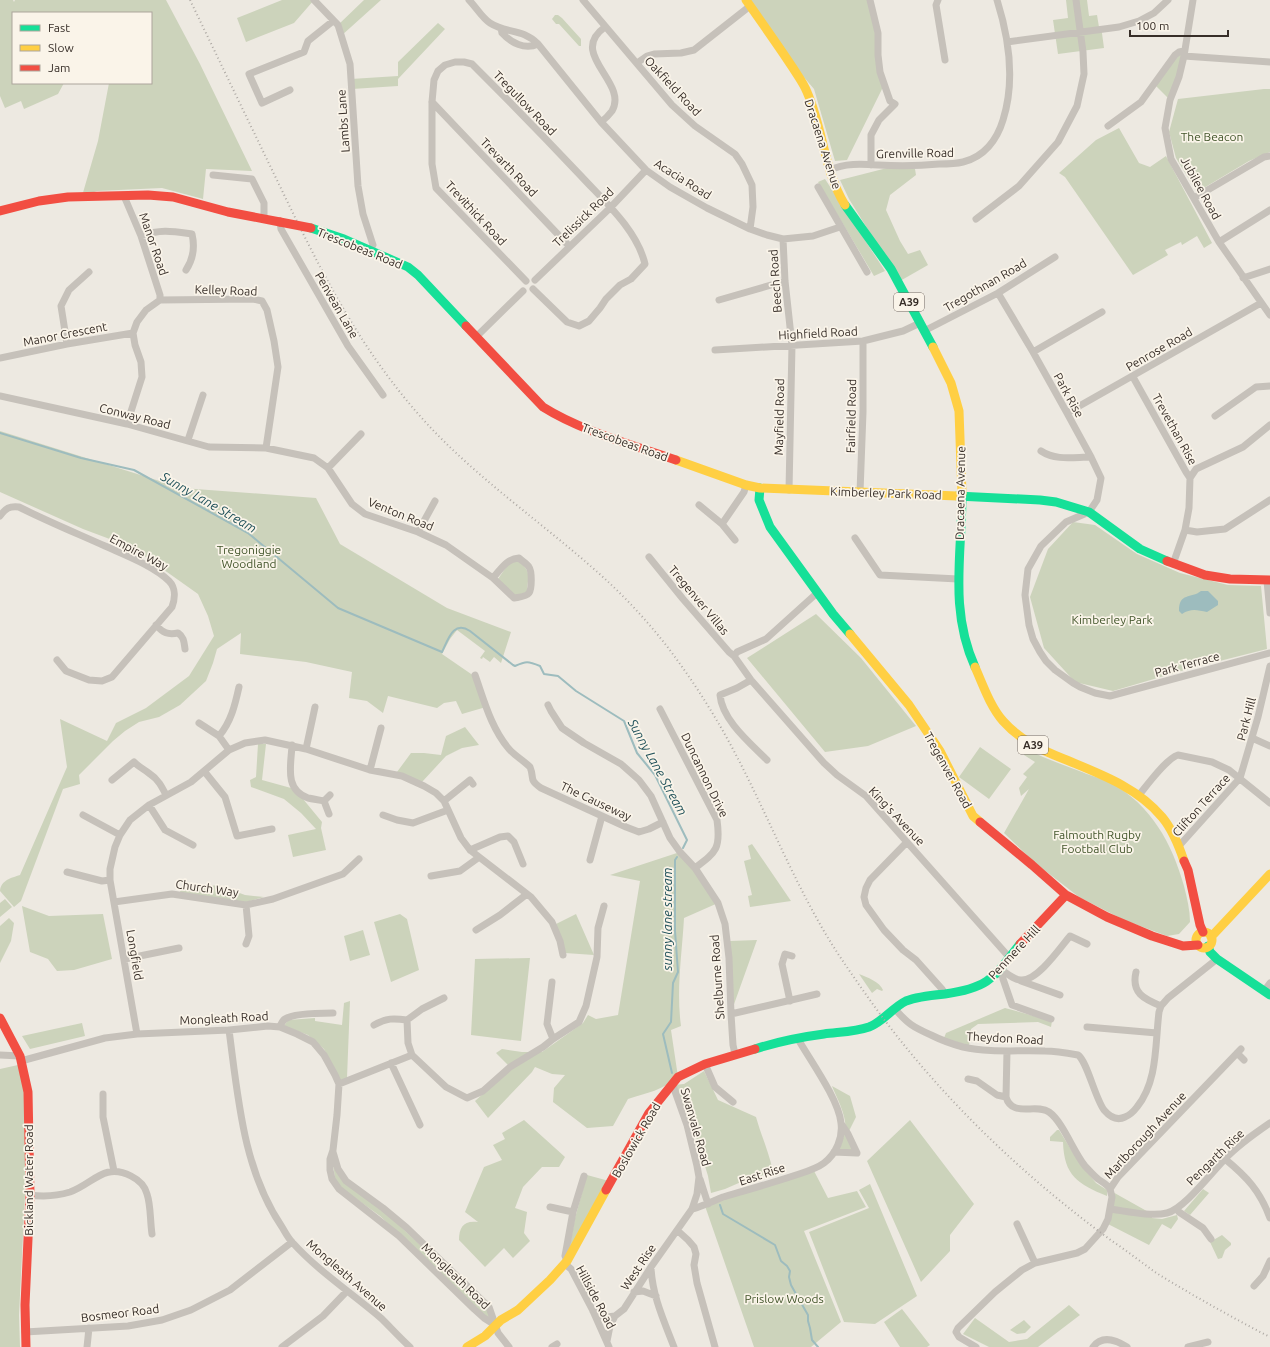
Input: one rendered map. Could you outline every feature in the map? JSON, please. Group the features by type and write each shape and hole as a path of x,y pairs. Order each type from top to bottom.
{"street":[{"name":"Acacia Road","path":"469,0 490,23 501,28 526,35 538,44 601,122 646,170 670,187 707,208 766,236 784,239 813,236 840,227"},
{"name":"Oakfield Road","path":"583,0 672,105 695,126 734,154 742,164 752,185 753,207 750,229"},
{"path":"870,0 878,33 880,72 890,101 895,104 879,120 872,135 871,165"},
{"path":"938,0 936,5 945,60"},
{"name":"Grenville Road","path":"830,170 845,165 923,166 962,162 973,159 987,149 995,139 1001,127 1007,108 1009,95 1007,42 997,0"},
{"path":"976,219 1020,186 1058,142 1077,106 1084,74 1076,0"},
{"path":"1007,42 1119,27 1139,21 1154,13 1168,0"},
{"name":"Jubilee Road","path":"1191,0 1184,53 1179,77 1170,100 1165,128 1171,159 1219,242 1270,315"},
{"name":"Lambs Lane","path":"318,2 338,26 350,64 358,186 363,214 373,245 370,250"},
{"path":"636,63 647,56 654,54 681,53 694,50 748,3"},
{"name":"Dracaena Avenue","path":"748,3 784,54 807,91 817,120 830,170 844,203 891,269 951,383 959,411 962,497 958,579 961,621 969,654 987,695 1003,721 1024,740 1042,750 1113,778 1139,795 1162,818 1179,846 1188,870 1200,925 1207,935"},
{"path":"290,90 262,103 249,74 304,52 308,41 333,21"},
{"path":"601,122 612,111 615,102 611,87 593,50 595,36 605,27"},
{"name":"Acacia Road","path":"501,28 502,33 513,43 530,46 538,44"},
{"path":"1108,126 1141,102 1175,55 1179,52 1270,62"},
{"name":"Tregullow Road","path":"432,102 434,80 438,71 445,65 455,62 472,64 610,208"},
{"name":"Trevarth Road","path":"432,102 569,246"},
{"name":"Trevithick Road","path":"432,102 432,164 436,188 526,281"},
{"path":"1194,198 1267,156"},
{"name":"Trelissick Road","path":"535,280 610,208 646,170"},
{"path":"213,175 252,179 264,203 264,219"},
{"path":"818,187 867,272"},
{"name":"Trescobeas Road","path":"0,210 39,201 68,197 148,195 173,197 228,212 311,228 344,239 408,267 543,407 554,414 597,433 746,485"},
{"name":"Manor Road","path":"124,196 140,236 160,295 160,300"},
{"path":"533,289 568,322 579,326 588,321 610,294 636,274 645,264 642,253 637,242 610,208"},
{"path":"1219,242 1270,210"},
{"name":"Penvean Lane","path":"280,222 281,229 348,346 383,395"},
{"path":"140,236 155,231 168,230 192,234 194,245 192,262 186,270"},
{"name":"Beech Road","path":"784,239 785,281 792,345"},
{"name":"Tregothnan Road","path":"922,327 998,293 1056,257"},
{"path":"1243,278 1270,269"},
{"path":"67,344 60,306 69,290 89,272"},
{"path":"530,278 534,278 537,285 529,293 523,291 522,285 530,278"},
{"path":"719,300 785,281"},
{"path":"476,337 523,291"},
{"name":"Park Rise","path":"998,293 1067,413 1101,478 1097,500 1089,512"},
{"path":"127,424 142,377 141,362 135,345 133,332 137,322 146,310 160,300"},
{"name":"Kelley Road","path":"160,300 262,301 267,310 278,367 266,448"},
{"name":"Penrose Road","path":"1067,413 1133,377 1261,303"},
{"path":"1033,352 1102,312"},
{"name":"Highfield Road","path":"715,350 863,341 922,327"},
{"name":"Manor Crescent","path":"0,358 133,332"},
{"name":"Fairfield Road","path":"860,492 863,412 863,341"},
{"name":"Mayfield Road","path":"789,490 792,345"},
{"name":"Trevethan Rise","path":"1133,377 1190,478 1189,508 1185,530 1173,564"},
{"path":"1216,416 1256,387 1270,386"},
{"path":"188,440 203,395"},
{"name":"Conway Road","path":"0,396 127,424 209,447 266,448"},
{"path":"1190,478 1196,469 1243,447 1270,425"},
{"path":"328,468 361,434"},
{"name":"Venton Road","path":"266,448 314,458 328,468 352,504 365,514 418,532 446,545 493,578 514,598 524,596 529,593 531,587 531,572 529,566 519,558 507,561 493,578"},
{"path":"1041,451 1057,458 1091,457"},
{"path":"722,524 744,492 746,485"},
{"name":"Kimberley Park Road","path":"746,485 760,488 789,490 1040,500 1056,502 1089,512 1102,523 1140,549 1173,564 1205,575 1230,579 1268,581"},
{"name":"Tregenver Road","path":"760,488 759,500 770,527 833,614 909,705 940,751 973,816 1066,895 1114,920 1152,936 1183,946 1198,945"},
{"path":"1185,530 1197,532 1225,529 1270,500"},
{"path":"418,532 434,501"},
{"path":"699,505 722,524 735,540"},
{"name":"Empire Way","path":"0,516 4,510 10,506 19,507 131,557 169,581 174,591 175,600 172,607 112,677 102,681 89,680 66,671 57,660"},
{"name":"Park Terrace","path":"1089,512 1066,522 1041,546 1028,569 1025,595 1029,625 1033,639 1046,661 1063,676 1076,685 1095,693 1110,696 1270,653"},
{"path":"855,538 880,575 958,579"},
{"name":"Tregenver Villas","path":"649,557 682,599 734,656"},
{"path":"1268,581 1270,613"},
{"path":"734,656 737,652 766,638 817,593"},
{"path":"156,625 165,634 178,633 182,636 185,649"},
{"name":"King's Avenue","path":"734,656 751,680 824,763 837,775 866,796 1009,957"},
{"name":"Park Hill","path":"1240,778 1252,738 1270,666"},
{"name":"The Causeway","path":"475,675 489,716 500,737 510,750 532,770 532,778 534,783 541,788 626,828 639,832 650,829 663,822"},
{"path":"751,680 720,695 721,704 736,728 767,760"},
{"path":"219,736 227,727 235,707 239,687"},
{"name":"Shelburne Road","path":"548,705 562,728 584,743 621,764 639,780 652,796 670,838 680,852 695,868 718,903 725,924 729,958 731,1014 735,1054"},
{"path":"306,748 315,707"},
{"name":"Duncannon Drive","path":"660,709 717,820 719,832 717,847 712,855 695,868"},
{"path":"199,723 219,736 229,750"},
{"path":"370,770 381,728"},
{"path":"1252,738 1270,746"},
{"name":"Longfield","path":"137,1034 110,880 110,869 115,847 120,835 130,820 149,805 191,782 229,750 245,743 265,740 306,748 370,770 402,776 436,793 444,801 461,838 470,850 478,858 526,894 552,922 560,941 563,955"},
{"path":"292,745 290,777 296,790 308,797 324,801"},
{"path":"1139,795 1165,765 1178,755 1212,762 1229,770 1270,803"},
{"path":"112,780 134,762 157,780 166,795"},
{"path":"204,771 225,797 237,836 272,829"},
{"name":"Clifton Terrace","path":"1179,846 1240,778"},
{"path":"444,801 470,780 473,784"},
{"path":"324,801 330,795"},
{"path":"324,801 329,814"},
{"path":"149,805 165,830 193,846"},
{"path":"383,815 397,820 413,823 448,810"},
{"path":"83,815 120,835"},
{"path":"590,860 602,816"},
{"path":"470,850 500,836 508,836 514,842 523,864"},
{"path":"907,842 870,880 866,888 864,898 866,905 884,930 903,950 916,960 942,988 945,994"},
{"path":"431,876 460,871 478,858"},
{"name":"Church Way","path":"114,902 172,894 246,905 273,899 343,874 359,859"},
{"path":"67,872 102,881 110,880"},
{"path":"1208,946 1203,948 1198,945 1196,942 1198,936 1207,935 1270,874"},
{"path":"476,930 500,915 526,894"},
{"name":"Penmere Hill","path":"887,1016 903,1003 912,999 965,992 987,982 1066,895"},
{"path":"246,905 249,936 246,944"},
{"path":"407,1020 408,1043 412,1054 446,1087 467,1098 484,1092 510,1067 543,1047 579,1022 586,1006 597,957 598,928 604,906"},
{"path":"1207,935 1211,942 1208,946 1210,952 1217,959 1267,993 1270,983"},
{"path":"1021,981 1028,980 1035,976 1070,936 1087,944"},
{"path":"125,959 178,948"},
{"path":"790,1001 782,964 785,954 792,956"},
{"path":"1087,1027 1157,1033 1161,1006 1177,990 1217,959"},
{"path":"998,971 1060,995"},
{"path":"998,971 1002,976 1012,1005 1051,1019"},
{"path":"1136,972 1135,983 1140,996 1161,1006"},
{"path":"552,982 547,1024 553,1039"},
{"path":"731,1014 817,994"},
{"path":"374,1025 386,1019 398,1018 407,1020 422,1009 444,998"},
{"name":"Theydon Road","path":"895,1009 904,1021 914,1028 962,1047 1007,1051 1046,1051 1078,1055 1083,1060 1104,1110 1113,1118 1118,1119 1128,1116 1133,1112 1141,1102 1148,1088 1155,1058 1157,1033"},
{"path":"280,1027 284,1020 288,1018 301,1015 333,1013"},
{"name":"Boslowick Road","path":"467,1347 485,1336 500,1320 518,1310 566,1263 649,1113 678,1077 705,1064 735,1054 823,1034 859,1030 874,1025 887,1016"},
{"name":"Bickland Water Road","path":"0,1018 20,1059 28,1092 30,1195 25,1332 26,1347"},
{"name":"Mongleath Road","path":"0,1055 20,1059 105,1038 137,1034 228,1030 268,1026 280,1027 313,1042 324,1055 339,1084 333,1150 330,1159 332,1180 339,1189 399,1236 474,1310 495,1325"},
{"name":"Mongleath Avenue","path":"228,1030 238,1102 247,1148 264,1195 275,1217 292,1242 329,1277 382,1320 410,1347"},
{"path":"798,1039 826,1085 838,1109 842,1125 857,1153 834,1152"},
{"path":"1007,1051 1006,1097 1009,1104 1015,1108 1045,1110 1054,1116 1084,1165 1110,1188"},
{"name":"Marlborough Avenue","path":"976,1347 959,1337 956,1332 958,1328 995,1292 1022,1270 1035,1263 1077,1253 1085,1249 1103,1229 1108,1219 1112,1197 1110,1188 1122,1173 1239,1051 1244,1060"},
{"path":"339,1084 412,1054"},
{"path":"392,1063 420,1125"},
{"path":"705,1064 715,1087 733,1102"},
{"path":"968,1079 977,1081 997,1095 1006,1097"},
{"name":"Swanvale Road","path":"672,1083 687,1125 699,1177 708,1204"},
{"path":"103,1094 103,1117 114,1171"},
{"name":"Pengarth Rise","path":"1177,1209 1225,1159 1250,1137 1270,1123"},
{"name":"East Rise","path":"692,1210 722,1198 813,1169 823,1164 834,1152 840,1137 842,1125"},
{"name":"Mongleath Road","path":"333,1150 338,1169 346,1181 383,1208 440,1260 488,1307 495,1325"},
{"path":"1225,1159 1243,1174 1258,1192 1270,1218"},
{"path":"30,1195 42,1197 56,1196 80,1188 100,1174 114,1171 125,1173 136,1179 144,1187 147,1195 152,1234"},
{"path":"566,1263 565,1256 573,1212 584,1176"},
{"name":"Swanvale Road","path":"692,1210 697,1194 699,1177"},
{"path":"550,1207 573,1212"},
{"path":"1110,1209 1152,1214 1165,1214 1177,1209 1178,1212 1203,1228 1212,1239"},
{"name":"West Rise","path":"615,1316 624,1309 651,1267 692,1210"},
{"path":"1017,1224 1035,1263"},
{"path":"678,1231 694,1247 696,1254 694,1264 697,1283 715,1347"},
{"name":"Bosmeor Road","path":"25,1332 128,1326 162,1320 191,1310 230,1290 292,1242"},
{"path":"1254,1286 1262,1276 1270,1260"},
{"name":"Hillside Road","path":"566,1263 571,1269 593,1311 608,1344"},
{"path":"651,1267 656,1296 674,1347"},
{"path":"634,1292 643,1291 656,1296"},
{"path":"282,1347 323,1316 347,1292"},
{"path":"593,1311 599,1315 607,1317 615,1316"},
{"name":"Hillside Road","path":"608,1344 610,1326 615,1316"},
{"path":"495,1325 498,1333 510,1347"},
{"path":"87,1347 89,1328"},
{"path":"1093,1347 1096,1342 1107,1340 1120,1342 1127,1347"},
{"path":"1188,1347 1208,1342"}],"green space":[{"path":"0,0 13,0 14,2 15,0 166,0 200,64 252,171 206,169 203,199 162,188 97,191 82,196 98,141 109,84 152,84 152,12 12,12 12,84 63,84 58,94 24,109 21,101 5,108 0,96"},
{"path":"282,0 314,0 294,23 246,42 237,18"},
{"path":"364,0 381,0 341,36 338,25"},
{"path":"744,0 870,0 883,87 847,160 835,161 814,89 784,54"},
{"path":"1066,0 1087,0 1089,16 1097,15 1099,27 1101,26 1104,48 1058,54 1053,20 1068,18"},
{"path":"555,15 562,18 581,39 581,46 579,46 559,24 556,24 552,19"},
{"path":"438,23 445,29 398,79 398,86 352,89 351,79 398,76 398,62"},
{"path":"1184,51 1170,100 1154,84 1170,64"},
{"name":"The Beacon","path":"1270,89 1270,152 1249,161 1197,192 1176,158 1169,132 1178,99"},
{"path":"1119,128 1139,163 1150,167 1166,156 1212,243 1204,248 1197,236 1182,245 1181,242 1165,250 1168,255 1133,275 1065,177 1059,173 1096,140"},
{"path":"887,168 915,169 916,175 890,195 886,210 900,241 908,254 920,250 928,265 900,281 849,199 840,180"},
{"path":"825,179 885,271 874,276 818,182"},
{"name":"Tregoniggie Woodland","path":"0,431 182,488 316,498 340,544 447,608 511,632 501,663 494,657 490,662 483,657 482,659 480,658 485,651 457,630 442,654 474,676 486,707 462,714 456,701 444,703 437,708 388,696 383,713 367,701 349,698 352,672 306,662 240,654 241,633 217,649 206,681 180,705 159,717 139,722 125,731 79,775 80,784 63,789 21,901 14,907 0,891 2,884 13,877 20,875 67,767 60,719 107,741 116,723 146,708 189,676 214,636 208,616 198,594 143,555 115,541 83,529 0,492"},
{"name":"Kimberley Park","path":"1073,522 1095,525 1137,554 1180,573 1228,585 1261,586 1267,649 1188,669 1113,691 1075,682 1044,648 1030,597 1048,549"},
{"path":"519,561 528,572 527,592 515,596 498,579 509,563"},
{"path":"816,614 861,658 916,726 868,746 825,752 747,658"},
{"path":"465,727 479,745 462,748 446,756 422,782 397,772 411,753 441,755 446,736"},
{"path":"258,744 266,744 262,780 291,788 303,799 322,822 321,828 326,850 293,857 288,835 316,829 301,813 284,799 251,787 250,780 256,777"},
{"path":"980,747 1011,769 989,799 959,777"},
{"name":"Falmouth Rugby Football Club","path":"1026,749 1111,783 1138,802 1149,814 1166,840 1184,886 1189,908 1190,922 1179,934 1167,936 1124,920 1079,897 1034,862 1004,833 1029,789 1021,796 1019,788 1027,777 1023,774 1035,762 1024,755"},
{"path":"752,844 791,901 750,907 748,896 752,895 744,861 751,859 748,846"},
{"path":"680,852 718,903 684,918 679,986 681,1026 671,1030 678,1077 661,1088 628,1099 613,1126 587,1128 553,1102 554,1088 565,1075 552,1074 535,1067 488,1118 475,1101 511,1068 496,1053 502,1049 522,1052 542,1052 583,1023 588,1015 596,1019 618,1015 640,881 610,875"},
{"path":"218,885 245,895 264,897 243,903 181,894 180,891"},
{"path":"5,899 12,907 0,917 0,903"},
{"path":"22,906 49,916 103,914 112,959 74,970 57,971 48,959 30,952"},
{"path":"400,914 407,919 419,970 391,982 374,922"},
{"path":"576,914 594,955 565,953 556,924"},
{"path":"9,918 14,923 11,941 0,963 0,926"},
{"path":"363,930 370,955 350,961 344,936"},
{"path":"757,940 733,1007 730,941"},
{"path":"530,958 521,1041 471,1035 475,959"},
{"path":"859,974 876,982 883,990 877,989 872,993"},
{"path":"350,1001 347,1078 340,1081 324,1049 308,1035 284,1026 288,1020 315,1018 315,1021 342,1025 344,1003"},
{"path":"1005,1008 1052,1021 1051,1027 1038,1022 978,1024 971,1029 969,1046 944,1038 946,1033"},
{"path":"82,1023 85,1036 30,1049 22,1036"},
{"path":"18,1065 25,1092 25,1195 19,1315 20,1347 0,1347 0,1069"},
{"path":"704,1071 718,1100 756,1117 773,1172 711,1193 708,1176 693,1127 673,1085 684,1084"},
{"path":"832,1086 850,1096 856,1117 847,1135 854,1152 838,1151 846,1127 842,1108"},
{"path":"524,1120 565,1157 559,1167 542,1167 523,1187 515,1208 527,1212 524,1233 530,1241 513,1258 504,1248 485,1267 459,1240 460,1231 463,1225 469,1222 478,1222 465,1212 484,1167 502,1160 493,1145 505,1139 502,1133"},
{"path":"910,1120 974,1204 950,1235 950,1251 921,1282 867,1161"},
{"path":"1057,1130 1059,1130 1080,1164 1096,1183 1107,1190 1107,1196 1081,1183 1074,1177 1066,1163 1063,1142 1050,1141 1050,1137"},
{"path":"333,1163 344,1183 381,1209 399,1225 487,1309 492,1320 484,1316 380,1216 340,1187 335,1179"},
{"name":"Prislow Woods","path":"813,1169 828,1198 857,1191 866,1207 804,1231 841,1322 811,1347 754,1347 705,1206"},
{"path":"587,1175 609,1181 568,1257 575,1218"},
{"path":"870,1184 917,1296 875,1324 844,1322 809,1232 869,1208 859,1190"},
{"path":"1203,1189 1209,1193 1190,1215 1184,1211"},
{"path":"1111,1191 1152,1214 1152,1218 1162,1219 1177,1215 1178,1219 1171,1229 1162,1224 1149,1245 1106,1223"},
{"path":"1222,1235 1231,1243 1231,1245 1225,1250 1222,1258 1218,1259 1210,1242"},
{"path":"1069,1305 1080,1315 1038,1347 989,1347 963,1334 975,1318 1009,1342 1027,1339"},
{"path":"902,1309 930,1345 927,1347 900,1347 884,1322"},
{"path":"1024,1320 1031,1327 1025,1333 1017,1334 1010,1330"}],"water":[{"path":"1201,591 1208,591 1218,601 1218,605 1207,612 1191,610 1182,614 1179,611 1183,598"}],"waterway":[{"name":"Sunny Lane Stream","path":"0,433 81,458 134,470 248,533 338,608 442,652 452,633 459,628 464,628 470,631 513,665 515,666 525,662 530,662 540,666 544,674 558,676 576,691 624,721 637,753 655,775 687,840 683,848"},
{"name":"sunny lane stream","path":"672,1073 663,1034 671,1022 673,983 678,972 675,931 675,860 677,857"},
{"path":"720,1205 723,1214 775,1245 781,1261 790,1271 789,1277 791,1285 808,1315 812,1340 818,1347"}],"railway":[{"path":"190,0 304,236 336,296 371,353 413,408 457,454 481,476 604,578 638,612 669,649 696,687 728,740 809,905 826,934 860,986 914,1058 975,1124 1041,1185 1076,1214 1160,1275 1212,1306 1270,1337"}],"traffic: fast":[{"path":"845,205 891,269 933,347"},
{"path":"311,228 344,239 408,267 418,275 466,326"},
{"path":"760,488 759,500 770,527 833,614 850,634"},
{"path":"962,494 959,603 967,645 975,667"},
{"path":"957,496 1040,500 1056,502 1089,512 1140,549 1167,561"},
{"path":"755,1049 798,1038 864,1029 879,1021 896,1007 911,999 972,988 982,984 997,973 1020,944"},
{"path":"1208,946 1210,952 1217,959 1270,995"}],"traffic: slow":[{"path":"746,0 806,89 817,120 832,178 845,205"},
{"path":"933,347 951,383 959,411 962,494"},
{"path":"676,460 746,485 760,488 957,496"},
{"path":"850,634 909,705 940,751 973,816 980,822"},
{"path":"975,667 994,709 1016,734 1055,756 1117,782 1141,797 1166,822 1175,838 1184,861"},
{"path":"1211,937 1270,874"},
{"path":"1204,932 1211,937 1212,940 1207,947 1204,948 1197,943 1196,940 1201,933 1204,932"},
{"path":"467,1347 485,1336 501,1320 518,1310 550,1280 567,1261 606,1190"}],"traffic: jam":[{"path":"0,211 39,201 68,197 148,195 173,197 228,212 280,222"},
{"path":"280,222 311,228"},
{"path":"466,326 543,407 558,416 590,430 676,460"},
{"path":"1167,561 1205,575 1230,579 1270,580"},
{"path":"980,822 1066,895 1107,917 1152,936 1183,946 1198,945"},
{"path":"1184,861 1188,870 1200,925 1203,932"},
{"path":"1020,944 1066,895"},
{"path":"0,1018 20,1056 28,1092 30,1195 25,1305 26,1347"},
{"path":"606,1190 649,1113 678,1077 705,1064 755,1049"}]}
